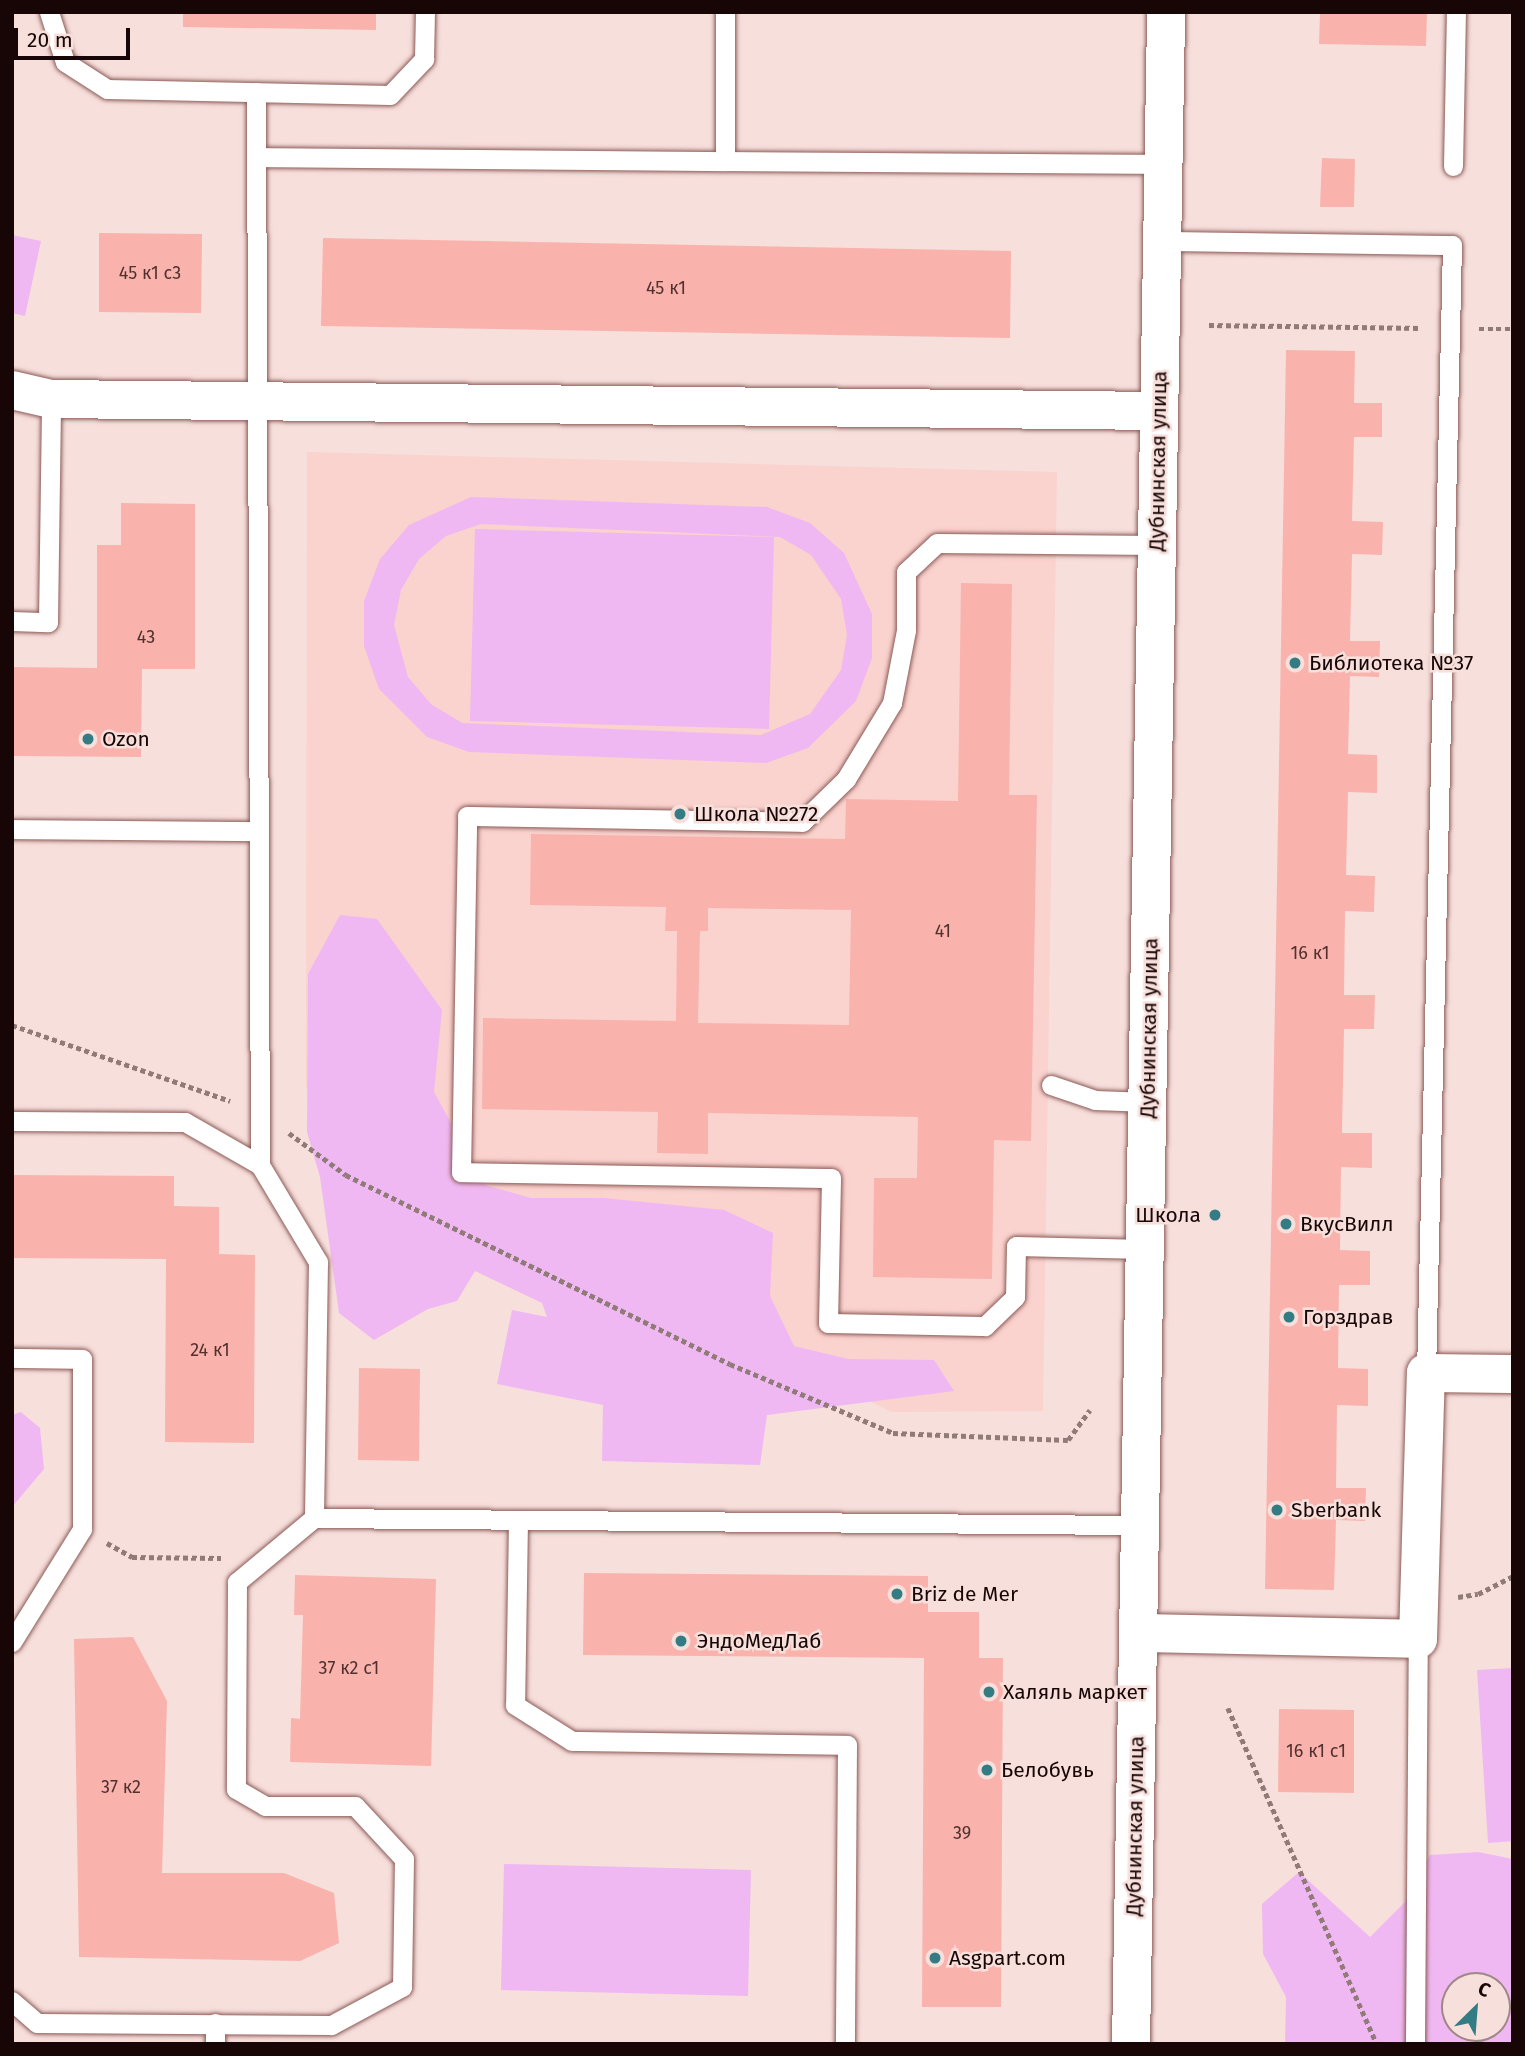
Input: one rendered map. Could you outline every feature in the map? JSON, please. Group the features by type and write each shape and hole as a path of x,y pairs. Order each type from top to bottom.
{"main road":[{"name":"Дубнинская улица","path":"1132,2044 1166,12"},
{"path":"12,390 51,399 255,399 1159,411"},
{"path":"1139,1633 1418,1639 1426,1373 1513,1374"}],"lane":[{"path":"49,12 65,62 107,89 390,95 425,59 425,12"},
{"path":"725,12 725,161"},
{"path":"1453,166 1456,12"},
{"path":"256,92 255,399 260,1165"},
{"path":"257,157 1163,164"},
{"path":"1162,241 1452,245 1426,1373"},
{"path":"12,621 48,622 51,399"},
{"path":"1145,1249 1016,1246 1015,1297 985,1326 828,1323 831,1178 461,1172 467,816 802,822 846,779 891,703 906,630 906,572 937,543 1157,545"},
{"path":"12,829 257,831"},
{"path":"1051,1085 1095,1100 1148,1102"},
{"path":"12,1121 185,1122 260,1165 318,1262 314,1518"},
{"path":"12,1358 82,1359 82,1529 12,1642"},
{"path":"12,2001 37,2023 331,2025 402,1987 404,1859 355,1806 265,1806 236,1789 237,1582 314,1518 1140,1525"},
{"path":"518,1520 515,1705 572,1741 847,1745 845,2044"},
{"path":"1415,2044 1418,1639"},
{"path":"215,2023 215,2044"}],"path":[{"path":"1209,325 1513,329"},
{"path":"12,1025 259,1111 346,1175 730,1364 893,1433 1068,1440 1090,1410"},
{"path":"82,1529 132,1557 238,1558 255,1567"},
{"path":"1419,1601 1478,1594 1513,1576"},
{"path":"1228,1708 1377,2044"}],"shaded area":[{"path":"12,235 41,241 25,316 12,313"},
{"name":"Школа №272","path":"307,452 1057,472 1043,1411 892,1412 559,1249 306,1088"},
{"path":"471,497 767,507 810,523 844,553 872,614 872,658 856,701 808,748 766,763 469,752 427,737 379,689 364,646 364,601 380,559 409,525","holes":["481,524 780,537 811,555 841,599 847,635 841,670 810,714 761,735 462,723 431,704 408,677 394,625 401,590 419,559 446,536"]},
{"path":"475,529 774,537 769,729 470,721"},
{"path":"340,915 377,919 442,1010 434,1092 485,1185 531,1198 604,1198 724,1210 773,1233 770,1296 794,1346 848,1359 934,1360 954,1391 767,1415 760,1465 602,1461 603,1405 497,1384 512,1310 547,1317 542,1303 475,1271 457,1301 428,1309 374,1340 339,1313 320,1177 307,1132 308,974"},
{"path":"21,1412 40,1428 44,1469 12,1507 12,1415"},
{"path":"1513,1668 1513,1841 1488,1843 1477,1670"},
{"path":"1478,1852 1513,1859 1513,2044 1285,2044 1286,1997 1263,1954 1262,1904 1299,1872 1370,1937 1405,1902 1430,1855"},
{"path":"504,1864 751,1870 748,1996 501,1990"}],"building":[{"path":"183,12 376,12 376,30 183,27"},
{"path":"1320,12 1427,12 1426,46 1319,44"},
{"path":"1322,158 1355,159 1354,207 1320,207"},
{"path":"99,233 202,234 201,313 99,312"},
{"path":"323,238 1011,251 1010,338 321,326"},
{"path":"1286,350 1355,351 1354,403 1382,403 1382,437 1354,437 1352,521 1383,522 1382,555 1352,554 1350,641 1380,641 1379,677 1350,676 1348,754 1377,755 1377,793 1348,792 1346,875 1375,876 1374,912 1345,911 1344,995 1375,995 1374,1029 1344,1029 1342,1133 1372,1133 1372,1168 1341,1167 1340,1250 1370,1251 1370,1285 1339,1285 1338,1368 1368,1369 1368,1406 1337,1405 1336,1488 1366,1488 1365,1521 1336,1520 1334,1590 1265,1589"},
{"path":"121,503 195,504 195,669 142,669 141,757 12,756 12,667 97,668 97,545 121,545"},
{"path":"961,583 1012,584 1009,795 1037,795 1031,1141 994,1140 992,1279 873,1277 874,1178 917,1178 918,1117 708,1113 708,1154 657,1153 658,1112 482,1109 483,1018 676,1021 677,931 665,931 666,907 530,905 531,834 845,839 846,799 958,801","holes":["708,908 851,910 849,1025 698,1023 700,931 708,931"]},
{"path":"12,1175 174,1176 174,1206 219,1207 219,1254 255,1255 254,1443 165,1442 166,1259 12,1258"},
{"path":"359,1368 420,1369 419,1461 358,1460"},
{"path":"584,1573 928,1576 928,1612 979,1612 979,1658 1003,1658 1001,2007 922,2007 924,1658 583,1655"},
{"path":"295,1575 436,1579 431,1766 290,1762 291,1718 300,1719 303,1615 294,1615"},
{"path":"133,1637 167,1701 162,1873 284,1873 334,1893 339,1943 300,1961 79,1957 74,1639"},
{"path":"1279,1709 1354,1710 1354,1793 1278,1792"}],"place":[{"name":"Библиотека №37","path":"1295,663"},
{"name":"Ozon","path":"88,739"},
{"name":"Школа №272","path":"680,814"},
{"name":"Школа","path":"1215,1215"},
{"name":"ВкусВилл","path":"1286,1224"},
{"name":"Горздрав","path":"1289,1317"},
{"name":"Sberbank","path":"1277,1510"},
{"name":"Briz de Mer","path":"897,1594"},
{"name":"ЭндоМедЛаб","path":"681,1641"},
{"name":"Халяль маркет","path":"989,1692"},
{"name":"Белобувь","path":"987,1770"},
{"name":"Asgpart.com","path":"935,1958"}]}
